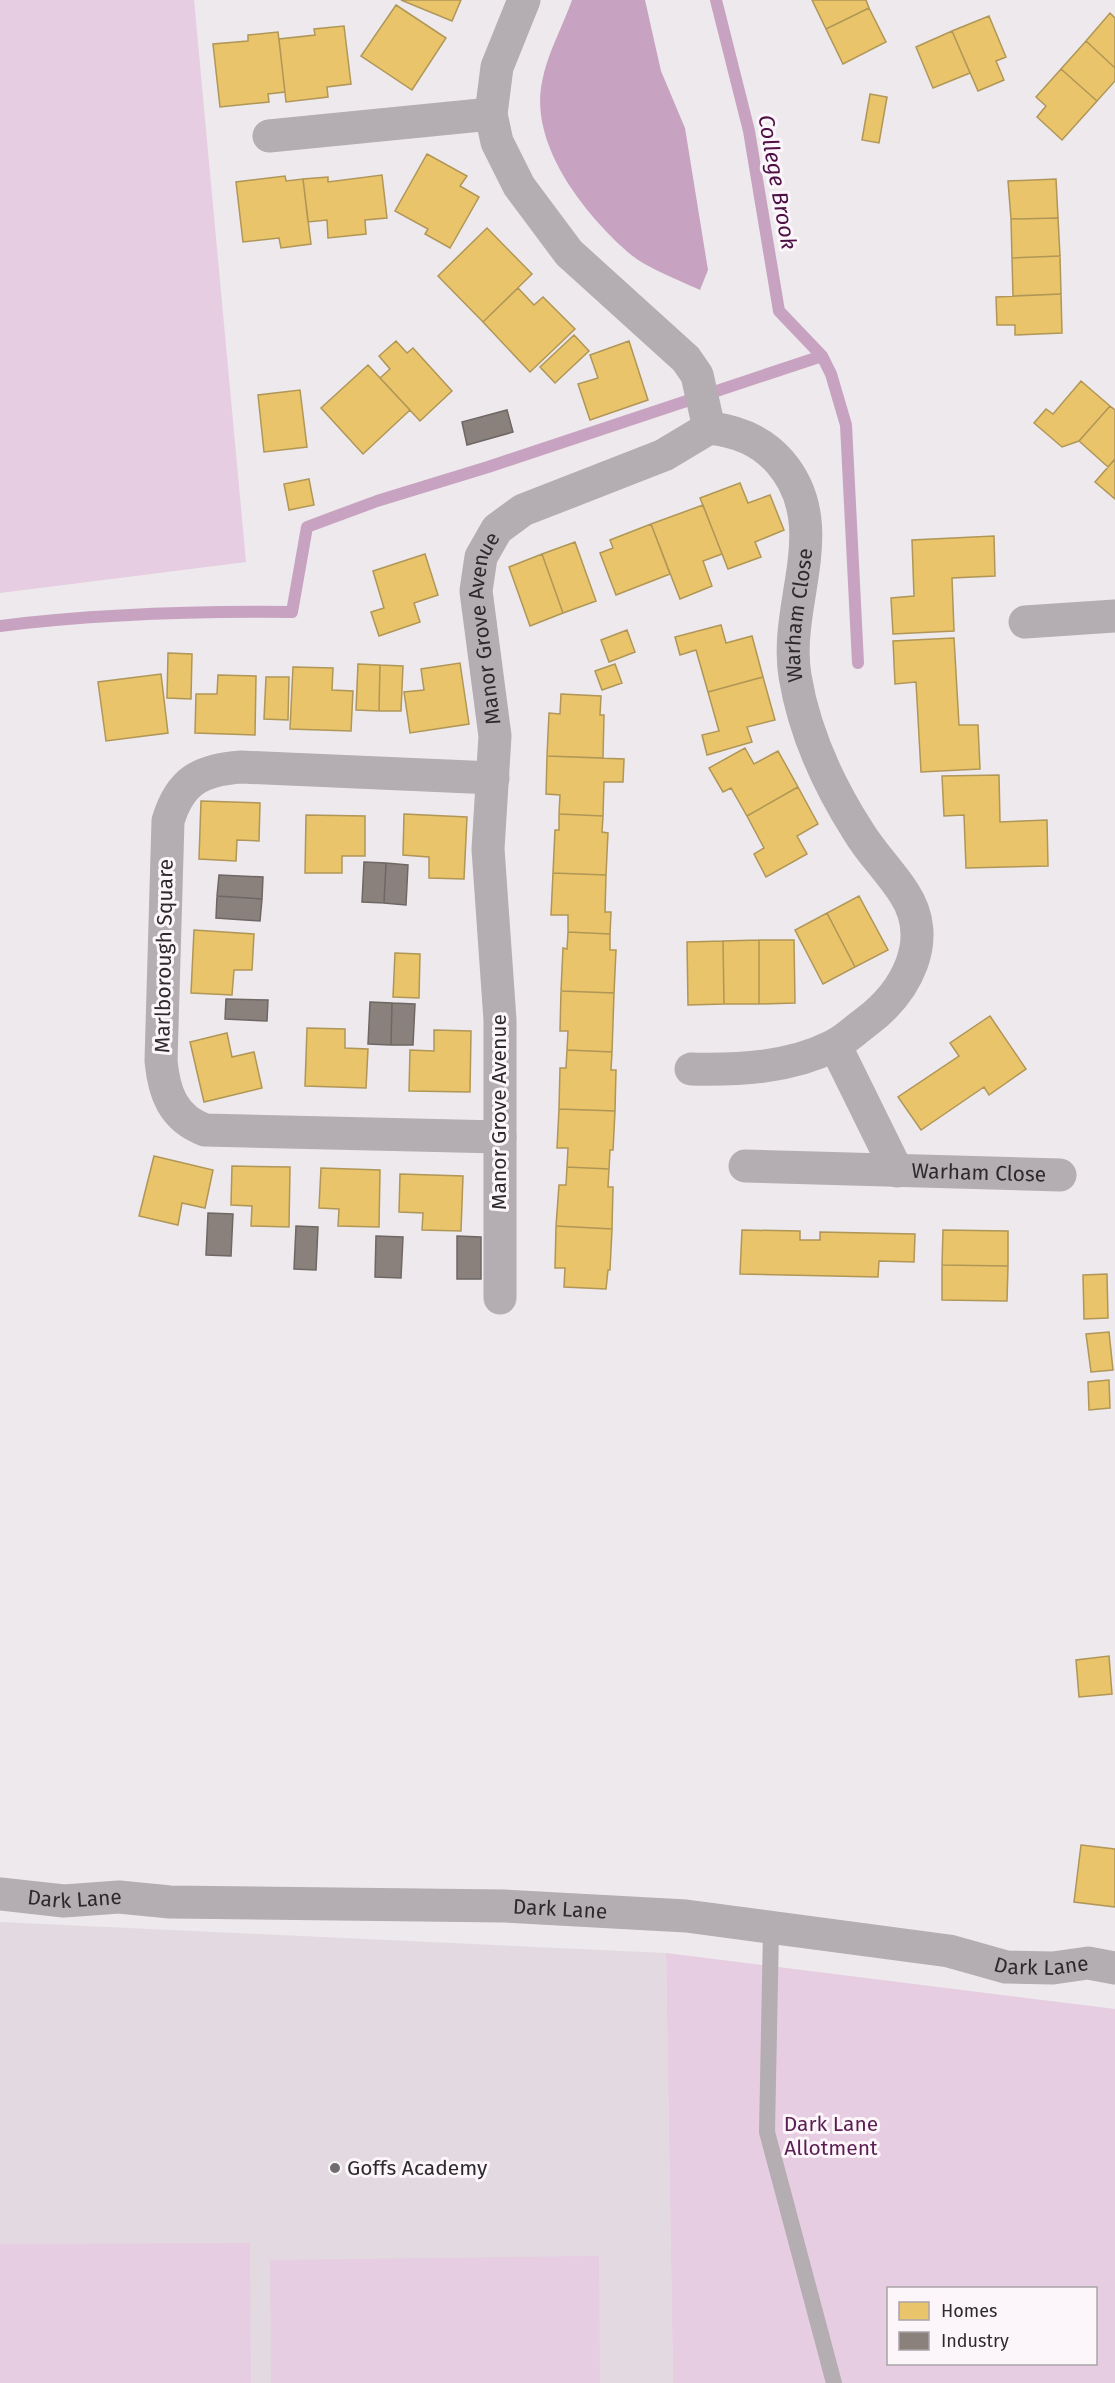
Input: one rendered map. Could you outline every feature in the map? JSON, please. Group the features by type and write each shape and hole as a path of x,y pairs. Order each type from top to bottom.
{"street":[{"path":"524,0 497,67 491,114 497,142 519,186 569,253 686,359 698,375 704,408"},
{"path":"269,136 491,114"},
{"name":"Manor Grove Avenue","path":"500,1298 500,1020 488,849 495,736 476,591 481,558 488,543 502,524 523,510 656,458 704,408"},
{"name":"Warham Close","path":"691,1069 720,1070 784,1063 835,1045 876,1014 895,996 908,976 915,954 917,933 914,916 905,894 858,832 833,787 818,754 798,695 793,639 807,528 800,492 789,472 761,444 728,430 704,408"},
{"path":"1025,622 1115,616"},
{"name":"Marlborough Square","path":"493,778 241,767 212,770 187,783 176,798 168,821 161,1061 167,1096 184,1119 206,1130 500,1137"},
{"name":"Warham Close","path":"835,1045 897,1171"},
{"name":"Warham Close","path":"744,1166 1060,1175"},
{"name":"Dark Lane","path":"0,1894 64,1901 119,1897 170,1902 504,1906 686,1916 950,1951 1006,1966 1053,1968 1088,1963 1115,1968"}],"lane":[{"path":"771,1929 767,2132 834,2383"}],"shaded area":[{"path":"572,0 645,0 661,71 685,128 708,270 700,290 654,269 630,254 595,220 564,177 552,154 544,130 540,106 542,82 551,51"},
{"name":"Goffs Academy","path":"0,1922 666,1953 673,2383 0,2383"}],"green space":[{"path":"0,0 194,0 246,562 0,593"},
{"name":"Dark Lane Allotment","path":"666,1953 1115,2009 1115,2383 673,2383"},
{"path":"250,2243 251,2383 0,2383 0,2244"},
{"path":"599,2256 600,2383 271,2383 270,2260"}],"building: Homes":[{"path":"401,0 461,0 452,21"},
{"path":"812,0 866,0 869,8 826,29"},
{"path":"396,5 446,38 412,90 361,56"},
{"path":"869,8 886,42 843,64 826,29"},
{"path":"1110,13 1115,18 1115,68 1086,41"},
{"path":"989,16 1006,57 996,61 1004,80 978,91 952,31"},
{"path":"344,26 351,84 327,87 328,97 286,102 279,39 315,35 314,29"},
{"path":"952,31 970,73 933,88 916,47"},
{"path":"278,32 285,92 268,94 269,102 220,107 213,44 248,41 248,35"},
{"path":"1086,41 1115,68 1115,81 1097,101 1061,69"},
{"path":"1061,69 1097,101 1062,140 1037,117 1046,106 1036,97"},
{"path":"870,94 887,97 879,143 862,140"},
{"path":"427,154 467,176 460,186 479,197 450,248 425,234 428,229 395,211"},
{"path":"382,175 387,218 365,220 366,234 328,238 327,220 308,222 303,179 328,177 328,182"},
{"path":"285,176 286,181 303,179 311,244 281,248 279,238 243,242 236,182"},
{"path":"1056,179 1058,218 1011,219 1008,181"},
{"path":"1058,218 1060,256 1012,258 1011,219"},
{"path":"487,228 532,274 483,322 438,276"},
{"path":"1060,256 1061,294 1013,296 1012,258"},
{"path":"518,288 534,305 543,297 575,329 530,372 483,322"},
{"path":"1061,294 1062,333 1015,335 1015,325 997,325 996,297"},
{"path":"574,335 589,351 555,383 540,367"},
{"path":"396,341 407,353 413,348 452,391 420,421 380,378 390,369 379,356"},
{"path":"629,341 648,400 590,420 578,384 598,378 590,355"},
{"path":"368,365 410,410 363,454 321,408"},
{"path":"1081,381 1110,406 1079,441 1062,447 1034,423 1046,409 1053,414"},
{"path":"300,390 307,447 264,452 258,395"},
{"path":"1110,406 1115,410 1115,459 1108,467 1079,441"},
{"path":"1115,459 1115,499 1095,482"},
{"path":"309,479 314,505 289,510 284,484"},
{"path":"740,483 748,503 770,495 784,530 755,542 761,557 728,569 700,498"},
{"path":"703,505 722,554 703,561 712,586 680,599 651,524"},
{"path":"651,524 670,574 616,595 600,553 613,548 610,540"},
{"path":"994,536 995,576 952,578 954,631 893,634 891,598 914,596 912,540"},
{"path":"575,542 596,601 563,613 542,554"},
{"path":"425,554 438,595 414,603 420,622 379,636 371,612 384,608 373,571"},
{"path":"542,554 563,613 530,626 509,567"},
{"path":"721,625 726,643 752,636 763,677 708,692 696,650 680,655 675,637"},
{"path":"627,630 635,652 609,662 601,640"},
{"path":"954,638 959,725 978,725 980,769 921,772 916,682 895,684 893,641"},
{"path":"168,653 192,654 191,699 167,698"},
{"path":"460,663 469,724 410,733 404,692 424,690 421,669"},
{"path":"358,664 380,665 379,711 356,710"},
{"path":"615,664 622,683 602,690 595,671"},
{"path":"380,665 403,666 401,711 379,711"},
{"path":"293,667 333,668 332,690 353,691 351,731 290,729"},
{"path":"161,674 168,733 106,741 98,682"},
{"path":"218,675 256,676 255,735 195,733 196,694 217,694"},
{"path":"266,677 289,677 288,720 264,719"},
{"path":"763,677 775,720 747,727 752,742 707,755 702,735 719,731 708,692"},
{"path":"561,694 601,696 600,715 604,715 603,758 547,756 549,713 560,714"},
{"path":"745,748 754,764 778,751 798,787 747,816 731,788 723,792 709,768"},
{"path":"547,756 624,759 623,782 604,782 603,816 559,814 560,795 546,794"},
{"path":"999,775 1000,822 1047,820 1048,866 966,868 964,815 944,816 942,776"},
{"path":"798,787 818,824 797,836 807,854 766,877 754,854 764,848 747,816"},
{"path":"201,801 260,803 259,841 237,840 236,861 199,859"},
{"path":"404,814 467,817 464,879 429,878 429,857 403,855"},
{"path":"559,814 603,816 602,832 608,833 606,875 553,873 555,830 559,830"},
{"path":"306,815 365,816 365,856 342,856 342,873 305,873"},
{"path":"553,873 606,875 605,912 611,912 610,934 568,932 568,915 551,915"},
{"path":"859,896 888,950 855,967 827,913"},
{"path":"827,913 855,967 823,984 795,930"},
{"path":"194,930 254,934 252,970 234,970 232,995 191,993"},
{"path":"568,932 610,934 610,950 616,950 614,993 561,991 563,948 567,949"},
{"path":"759,940 794,940 795,1003 759,1004"},
{"path":"759,940 759,1004 724,1004 723,941"},
{"path":"723,941 724,1004 688,1005 687,942"},
{"path":"395,953 420,954 419,998 393,997"},
{"path":"561,991 614,993 612,1052 567,1050 568,1031 560,1031"},
{"path":"990,1016 1026,1069 989,1095 984,1087 921,1130 898,1097 959,1056 950,1043"},
{"path":"307,1028 345,1029 345,1048 368,1049 366,1088 305,1086"},
{"path":"434,1030 471,1031 470,1092 409,1091 410,1050 434,1051"},
{"path":"227,1033 232,1057 254,1052 262,1088 204,1102 190,1042"},
{"path":"567,1050 612,1052 611,1070 616,1070 615,1111 559,1109 560,1068 566,1068"},
{"path":"559,1109 615,1111 613,1150 610,1150 609,1169 567,1167 568,1148 557,1148"},
{"path":"154,1156 213,1170 205,1208 182,1203 178,1225 139,1216"},
{"path":"232,1166 290,1167 289,1227 251,1226 252,1206 231,1205"},
{"path":"567,1167 609,1169 608,1187 613,1187 612,1229 556,1226 559,1185 566,1185"},
{"path":"321,1168 380,1170 379,1227 338,1226 339,1209 319,1208"},
{"path":"400,1174 463,1176 461,1231 422,1230 423,1213 399,1212"},
{"path":"556,1226 612,1229 610,1270 608,1270 606,1289 564,1287 565,1268 555,1268"},
{"path":"742,1230 800,1231 800,1240 820,1240 820,1232 915,1234 914,1262 879,1261 878,1277 740,1274"},
{"path":"943,1230 1008,1231 1008,1266 942,1265"},
{"path":"942,1265 1008,1266 1007,1301 942,1300"},
{"path":"1107,1274 1108,1318 1084,1319 1083,1275"},
{"path":"1109,1332 1113,1370 1091,1372 1086,1334"},
{"path":"1109,1380 1110,1408 1089,1410 1088,1382"},
{"path":"1109,1656 1112,1694 1079,1697 1076,1660"},
{"path":"1081,1845 1115,1849 1115,1907 1074,1902"}],"building: Industry":[{"path":"507,410 513,432 467,445 462,422"},
{"path":"364,862 386,863 384,903 362,902"},
{"path":"386,863 408,865 406,905 384,903"},
{"path":"219,875 263,877 262,899 217,896"},
{"path":"217,896 262,899 260,921 216,918"},
{"path":"226,999 268,1000 267,1021 225,1019"},
{"path":"370,1002 392,1003 391,1045 368,1044"},
{"path":"392,1003 415,1004 413,1045 391,1045"},
{"path":"208,1213 233,1214 231,1256 206,1255"},
{"path":"296,1226 318,1227 316,1270 294,1269"},
{"path":"376,1236 403,1237 401,1278 375,1277"},
{"path":"457,1236 481,1237 481,1279 457,1279"}],"waterway":[{"name":"College Brook","path":"716,0 749,131 779,311 822,356 831,374 846,425 858,663"},
{"path":"0,626 146,614 292,612 307,527 377,501 488,467 822,356"}],"place":[{"name":"Goffs Academy","path":"335,2168"}]}
